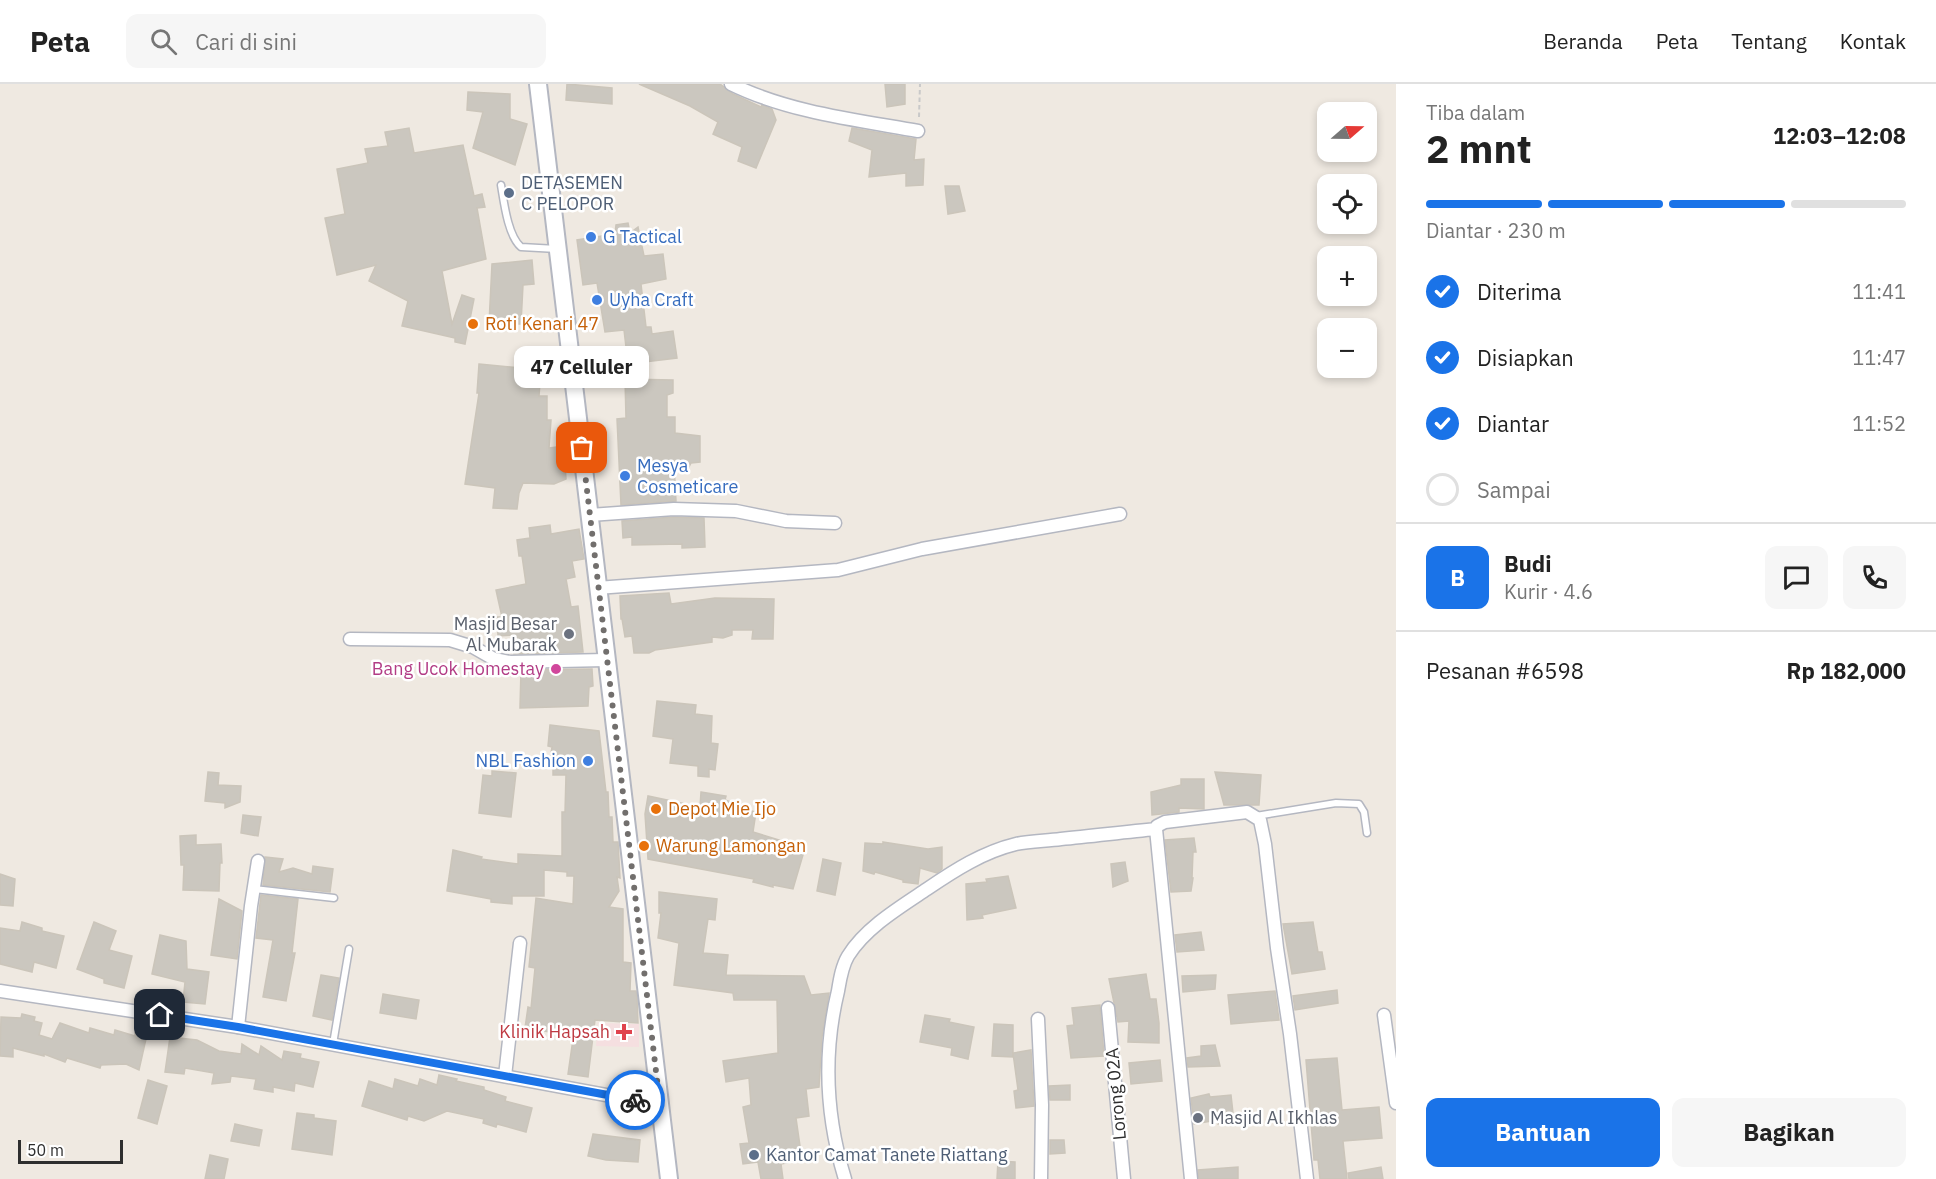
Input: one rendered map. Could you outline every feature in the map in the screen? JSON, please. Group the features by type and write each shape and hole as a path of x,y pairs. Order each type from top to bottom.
{"main road":[{"path":"538,84 669,1179"}],"street":[{"path":"732,84 752,94 798,107 918,131"},
{"path":"590,514 684,509 736,511 786,521 835,523"},
{"path":"597,588 838,570 922,549 1120,514"},
{"path":"350,639 450,640 473,647 494,659 510,662 606,660"},
{"path":"1191,1179 1156,829 1159,824 1172,820 1247,812 1260,820 1265,844 1276,948 1290,1034 1307,1179"},
{"path":"845,1179 833,1129 828,1084 828,1051 832,1013 844,963 849,954 887,916 961,867 988,853 1017,844 1156,829"},
{"path":"238,1027 258,861"},
{"path":"505,1076 520,943"},
{"path":"0,991 238,1027 660,1105"},
{"name":"Lorong 02A","path":"1108,1008 1124,1179"},
{"path":"1384,1015 1396,1103"},
{"path":"1038,1019 1042,1106 1041,1179"}],"lane":[{"path":"501,185 508,221 517,244 521,247 558,249"},
{"path":"1256,816 1336,803 1359,804 1364,812 1367,833"},
{"path":"254,889 334,898"},
{"path":"333,1044 349,949"}],"path":[{"path":"918,131 920,84"}],"shaded area":[{"path":"598,1023 639,1024 639,1047 596,1046"}],"building":[{"path":"567,84 612,88 612,104 566,100"},
{"path":"639,84 720,84 733,94 761,107 762,105 772,109 776,120 756,168 738,161 742,147 713,134 718,122 690,106"},
{"path":"885,84 905,84 905,104 887,107"},
{"path":"468,92 510,94 510,119 527,124 515,165 473,148 483,112 467,110"},
{"path":"409,128 414,153 463,145 474,196 482,194 485,207 477,208 486,259 442,271 452,324 462,295 474,299 465,344 455,342 455,338 402,326 408,301 369,281 376,265 337,275 325,218 345,214 337,169 368,163 365,149 388,146 385,132"},
{"path":"852,128 916,139 914,160 924,159 923,185 906,186 906,173 869,177 872,150 849,141"},
{"path":"945,186 959,186 965,211 948,214"},
{"path":"628,223 630,233 638,227 644,256 663,254 666,279 641,284 646,327 651,327 652,334 673,331 677,358 628,364 624,330 605,332 597,283 583,285 577,240 615,234 616,225"},
{"path":"532,260 534,284 523,285 521,324 489,324 492,264"},
{"path":"479,364 541,370 539,396 547,396 547,420 551,420 549,448 564,446 566,479 554,484 523,483 517,509 493,508 495,488 465,484 479,393 477,393"},
{"path":"625,379 673,380 673,393 667,395 667,417 675,417 675,433 700,436 700,462 691,463 689,467 674,465 676,501 621,505 617,419 626,418"},
{"path":"674,517 704,518 705,547 682,548 682,544 632,545 632,537 623,538 622,521"},
{"path":"550,525 551,534 579,529 584,559 572,561 575,577 566,579 571,607 578,606 583,652 514,654 512,635 498,636 497,617 502,617 496,590 526,584 517,540 530,538 529,528"},
{"path":"669,593 671,604 715,598 774,599 773,639 752,639 753,630 732,630 732,635 723,638 712,637 712,642 655,650 649,653 634,653 632,636 625,637 620,596"},
{"path":"592,669 593,686 589,687 588,706 520,708 521,670"},
{"path":"657,701 696,705 695,714 712,716 711,743 718,744 715,770 709,769 709,777 698,776 698,766 670,763 673,739 653,736"},
{"path":"550,725 599,731 606,792 608,792 609,817 612,817 613,842 618,842 619,891 609,907 623,909 623,962 631,963 630,991 636,991 637,999 638,1023 595,1020 588,1077 568,1074 573,1039 562,1037 563,1034 525,1028 528,1007 531,1008 535,968 529,967 536,898 573,904 574,876 567,876 567,872 544,870 544,896 512,896 512,904 491,902 491,899 447,891 453,850 482,857 481,859 518,864 518,854 562,856 562,812 565,812 566,775 553,775 553,760 550,759 552,747 548,746"},
{"path":"492,771 516,773 511,817 479,813 483,775 492,776"},
{"path":"208,772 219,773 218,785 241,786 240,802 225,808 225,803 205,801"},
{"path":"1215,772 1261,775 1259,805 1224,805"},
{"path":"1181,779 1204,779 1204,809 1179,808 1179,812 1152,815 1151,792 1181,785"},
{"path":"701,792 726,796 725,800 740,805 739,808 756,812 753,832 805,848 793,889 773,885 773,887 753,882 754,879 648,859 645,814 648,796 700,807"},
{"path":"243,815 261,817 258,836 241,833"},
{"path":"196,835 196,845 221,844 222,863 220,863 219,891 183,890 184,865 181,865 180,836"},
{"path":"1194,838 1196,852 1193,852 1191,891 1171,892 1165,840"},
{"path":"883,842 928,849 942,847 942,869 937,873 920,868 918,884 863,871 865,843 883,844"},
{"path":"265,857 283,859 279,872 293,868 312,874 313,866 333,869 330,892 263,885"},
{"path":"823,859 841,863 835,895 817,891"},
{"path":"1125,862 1128,881 1113,887 1111,864"},
{"path":"0,874 15,879 13,906 0,905"},
{"path":"1008,876 1016,908 982,915 983,918 967,920 966,884 987,882 986,879"},
{"path":"659,892 717,899 715,920 708,919 703,953 728,955 726,975 804,976 811,995 829,993 822,1037 819,1087 806,1089 809,1116 796,1118 802,1160 781,1164 783,1179 761,1179 758,1162 743,1164 740,1144 749,1143 743,1107 751,1105 749,1078 726,1082 723,1061 778,1053 777,1000 734,1000 733,993 674,985 679,943 658,938 661,913 659,913"},
{"path":"261,895 298,899 292,953 295,953 286,1001 263,997 273,940 256,938"},
{"path":"219,899 242,911 237,959 211,955"},
{"path":"22,922 42,928 42,931 64,936 56,968 34,962 32,972 0,964 0,928 20,931"},
{"path":"94,922 116,931 109,950 132,956 124,988 104,983 104,979 77,969"},
{"path":"1313,922 1318,952 1322,952 1325,969 1292,974 1283,924"},
{"path":"1201,932 1204,950 1177,952 1175,935"},
{"path":"160,935 186,941 187,969 209,972 205,1004 183,1002 185,982 152,974"},
{"path":"1146,974 1150,999 1156,999 1159,1043 1128,1042 1129,1021 1118,1022 1109,979"},
{"path":"321,975 339,978 332,1020 313,1016"},
{"path":"1216,975 1215,989 1183,992 1182,976"},
{"path":"1337,990 1338,1003 1295,1010 1293,996"},
{"path":"1275,991 1279,1020 1231,1024 1228,995"},
{"path":"383,994 419,1000 416,1019 380,1013"},
{"path":"1100,1005 1104,1056 1071,1058 1067,1026 1074,1025 1072,1008"},
{"path":"22,1014 35,1017 34,1021 42,1023 39,1035 52,1039 60,1023 89,1033 90,1028 114,1035 115,1030 135,1036 135,1033 146,1039 139,1070 126,1064 101,1065 100,1068 67,1058 65,1062 44,1054 44,1056 13,1048 13,1057 0,1056 1,1017 21,1018"},
{"path":"925,1015 950,1019 949,1022 974,1027 968,1059 951,1055 952,1048 920,1042"},
{"path":"994,1024 1013,1025 1013,1057 992,1056"},
{"path":"170,1037 197,1040 219,1051 241,1054 242,1044 259,1055 261,1046 282,1060 284,1051 301,1054 300,1058 319,1062 313,1087 295,1083 294,1091 273,1087 273,1092 254,1089 256,1079 231,1076 230,1082 212,1084 214,1073 185,1068 184,1074 165,1072"},
{"path":"1215,1045 1220,1066 1188,1067 1187,1058 1201,1056 1201,1046"},
{"path":"1031,1050 1034,1106 1016,1108 1014,1091 1018,1090 1013,1053"},
{"path":"1337,1058 1342,1110 1379,1107 1382,1138 1343,1141 1347,1179 1320,1179 1318,1160 1314,1160 1306,1060"},
{"path":"1160,1060 1162,1081 1131,1084 1129,1063"},
{"path":"439,1075 484,1087 484,1090 506,1097 505,1101 532,1108 526,1132 497,1124 496,1127 483,1123 484,1119 447,1111 424,1121 408,1116 407,1120 362,1106 369,1081 393,1089 395,1079 418,1086 420,1079 437,1085"},
{"path":"148,1080 167,1086 157,1124 138,1118"},
{"path":"1070,1085 1070,1100 1050,1100 1049,1086"},
{"path":"1209,1094 1210,1097 1231,1095 1234,1122 1218,1124 1218,1120 1194,1124 1191,1098"},
{"path":"297,1113 336,1121 332,1155 292,1149"},
{"path":"235,1124 262,1130 259,1146 231,1141"},
{"path":"593,1134 640,1140 638,1162 606,1160 588,1156"},
{"path":"1050,1140 1064,1140 1065,1153 1050,1154"},
{"path":"210,1155 228,1159 224,1179 205,1179"},
{"path":"998,1161 1015,1162 1015,1179 997,1179"},
{"path":"1238,1167 1238,1179 1199,1179 1198,1170"},
{"path":"1381,1167 1383,1179 1349,1179 1348,1173"}],"way so far":[{"path":"582,448 660,1105 635,1100"}],"place":[{"name":"DETASEMEN C PELOPOR","path":"509,193"},
{"name":"G Tactical","path":"591,237"},
{"name":"Uyha Craft","path":"597,300"},
{"name":"Roti Kenari 47","path":"473,324"},
{"name":"47 Celluler","path":"582,448"},
{"name":"Mesya Cosmeticare","path":"625,476"},
{"name":"Masjid Besar Al Mubarak","path":"569,634"},
{"name":"Bang Ucok Homestay","path":"556,669"},
{"name":"NBL Fashion","path":"588,761"},
{"name":"Depot Mie Ijo","path":"656,809"},
{"name":"Warung Lamongan","path":"644,846"},
{"name":"Klinik Hapsah","path":"624,1032"},
{"name":"Masjid Al Ikhlas","path":"1198,1118"},
{"name":"Kantor Camat Tanete Riattang","path":"754,1155"}],"route":[{"path":"160,1015 238,1027 635,1100"}]}
